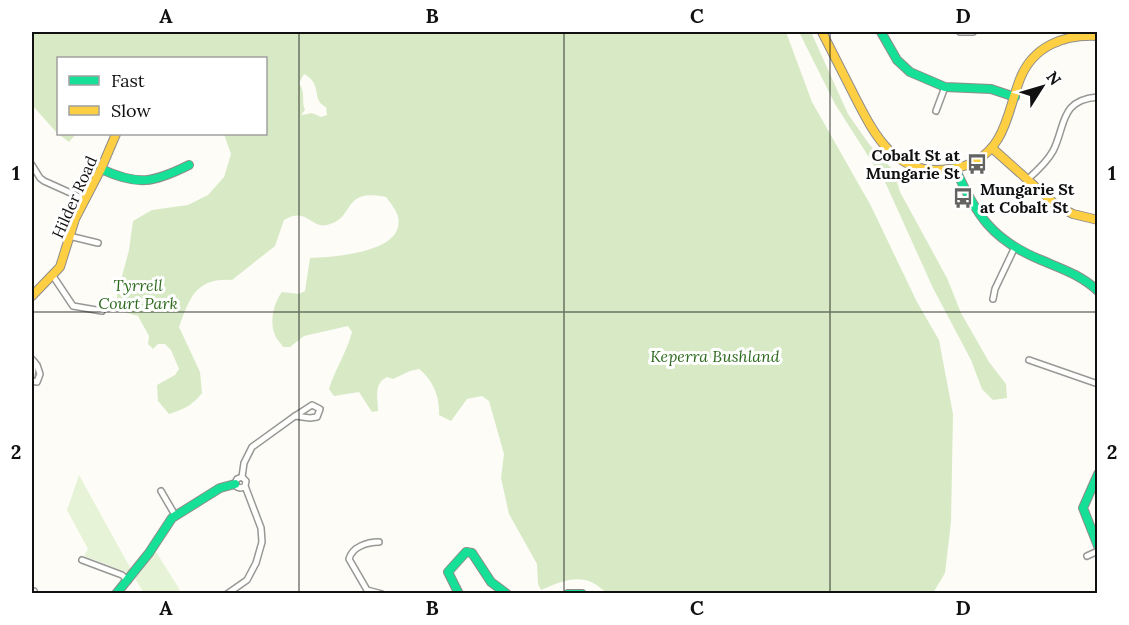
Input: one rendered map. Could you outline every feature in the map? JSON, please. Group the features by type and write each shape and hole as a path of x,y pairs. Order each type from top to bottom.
{"street":[{"path":"822,32 872,131 889,151 909,165 942,170 972,162 992,148 1001,135 1021,76 1029,62 1040,51 1053,42 1070,36 1098,36"},
{"path":"881,32 897,60 910,72 945,87 991,89 1015,98"},
{"path":"960,32 973,32"},
{"path":"936,111 945,87"},
{"path":"1028,179 1043,165 1054,150 1061,124 1072,106 1085,99 1098,97"},
{"name":"Hilder Road","path":"32,296 60,267 69,236 84,199 101,169 116,135"},
{"path":"992,148 1057,207 1073,214 1098,219"},
{"path":"32,165 45,181 84,199"},
{"path":"101,169 121,179 132,181 160,177 189,165"},
{"path":"955,168 978,216 997,235 1014,249 1075,273 1098,291"},
{"path":"69,236 99,243"},
{"path":"993,299 995,289 1014,249"},
{"path":"52,276 73,306 102,311"},
{"path":"1029,360 1098,384"},
{"path":"32,376 33,361"},
{"path":"32,381 37,382 40,377 39,369 33,361"},
{"path":"242,477 244,463 252,447 296,416"},
{"path":"1098,474 1095,487 1083,509 1098,546"},
{"path":"235,484 237,478 242,477"},
{"path":"227,594 247,580 256,563 262,542 261,528 245,486 246,481 242,477"},
{"path":"235,484 240,488 245,486"},
{"path":"117,594 149,554 168,521 220,488 235,484"},
{"path":"161,492 175,515"},
{"path":"341,557 349,556 354,550 370,542 379,542"},
{"path":"1087,556 1098,551"},
{"path":"459,594 448,572 466,552 472,554 497,588 507,594"},
{"path":"349,556 364,587 382,594"},
{"path":"82,560 122,575 128,580"},
{"path":"568,594 582,594"}],"green space":[{"name":"Keperra Bushland","path":"32,32 786,32 812,102 871,206 917,302 939,340 953,414 951,522 945,573 933,593 607,594 591,582 576,579 541,590 538,584 537,564 509,514 501,478 504,454 489,401 482,396 467,399 451,421 439,415 435,389 419,369 393,379 387,377 383,380 377,392 378,411 372,412 359,392 334,396 329,389 350,339 352,332 348,326 304,336 290,347 283,347 273,330 273,312 282,292 299,294 305,291 310,258 366,251 380,246 391,238 397,229 398,217 386,197 371,195 355,200 342,216 327,225 317,224 298,215 284,220 275,246 232,280 210,282 196,292 191,298 179,327 200,372 202,393 195,401 169,414 158,401 157,385 175,375 179,369 171,350 165,344 158,344 153,349 148,344 149,336 138,316 117,310 117,295 129,250 133,221 152,210 188,205 208,195 224,177 231,154 224,135 267,135 267,57 57,57 57,133 32,105","holes":["304,74 314,83 319,100 326,107 327,115 321,117 312,113 301,115 305,110 299,83"]},
{"path":"799,32 811,32 848,114 869,144 894,171 900,192 947,278 961,313 989,362 1006,384 1007,398 993,400 982,389 971,360 933,288 886,184 835,104"},
{"path":"59,135 75,135 69,142"},
{"path":"79,475 132,571 126,572 84,556 88,549 67,510"},
{"path":"156,552 180,590 174,593 144,593 135,579"}],"traffic: fast":[{"path":"881,32 897,60 910,72 945,87 991,89 1015,97"},
{"path":"101,169 125,178 145,180 165,176 189,165"},
{"path":"955,168 970,199 987,224 998,234 1024,252 1078,277 1098,291"},
{"path":"1098,474 1083,508 1098,546"},
{"path":"116,594 149,553 172,518 220,488 235,484"},
{"path":"459,594 448,572 466,552 472,553 491,582 507,594"},
{"path":"568,594 582,594"}],"traffic: slow":[{"path":"822,32 878,137 900,159 930,170 964,166 989,151 1002,132 1020,79 1041,50 1073,37 1098,36"},
{"path":"32,296 60,267 75,219 116,135"},
{"path":"992,148 1057,206 1073,214 1098,220"}],"place":[{"name":"Cobalt St at Mungarie St","path":"977,164"},
{"name":"Mungarie St at Cobalt St","path":"963,198"}],"park label":[{"name":"Tyrrell Court Park","path":"138,294"}]}
